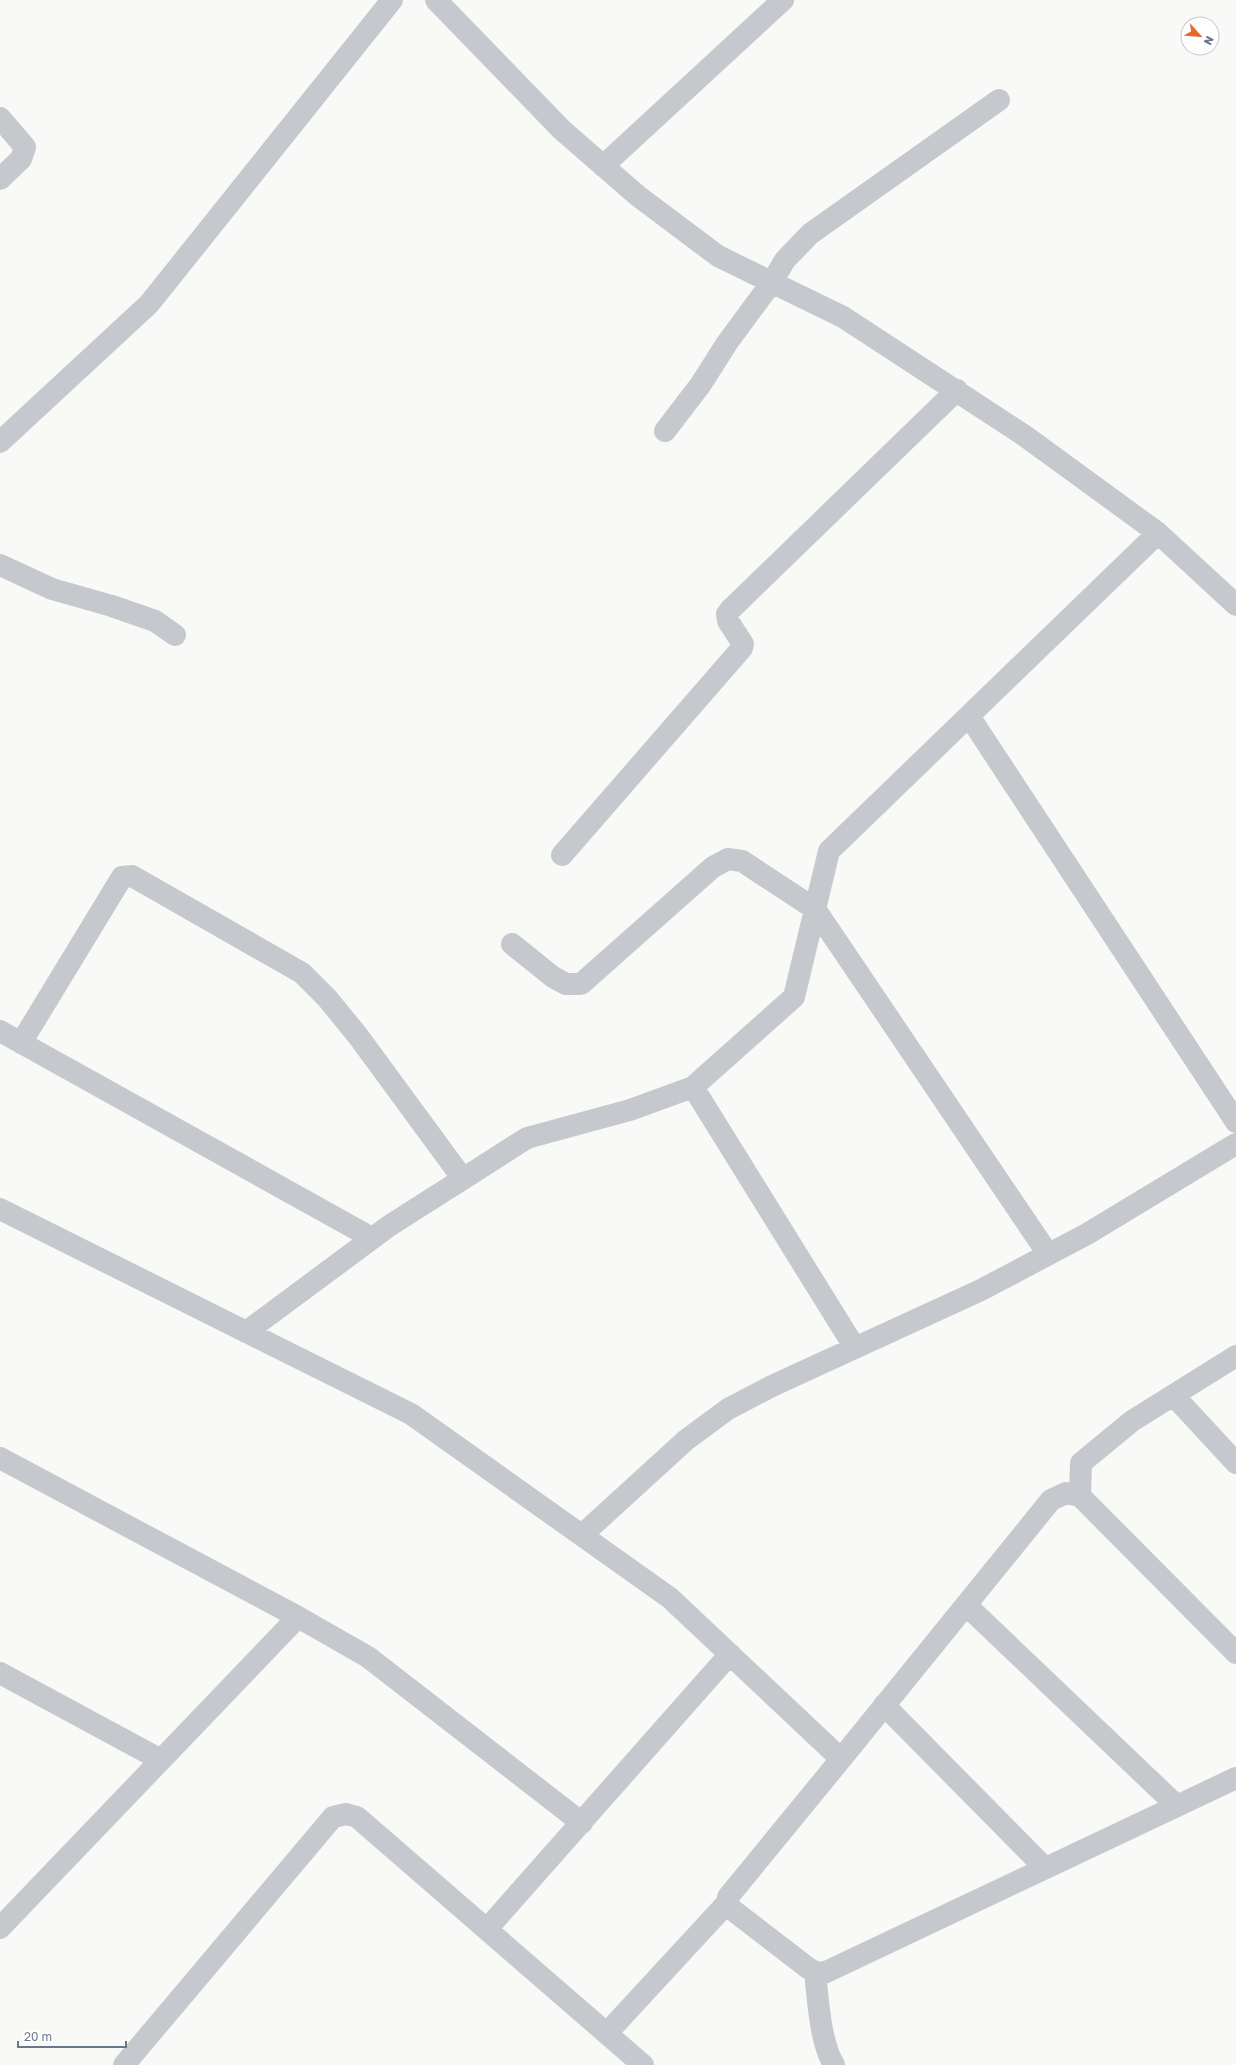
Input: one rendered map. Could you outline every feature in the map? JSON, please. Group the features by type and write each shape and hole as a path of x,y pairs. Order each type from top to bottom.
{"street":[{"path":"0,442 149,304 392,0"},
{"path":"436,0 562,130 638,196 718,256 843,317 957,390 1025,436 1158,533 1236,605"},
{"path":"603,166 783,0"},
{"path":"666,431 701,384 726,343 772,282 786,260 810,234 999,100"},
{"path":"0,118 25,147 21,159 0,179"},
{"path":"562,855 742,648 743,644 728,621 727,614 730,610 957,390"},
{"path":"246,1332 372,1238 527,1138 630,1110 693,1087 794,997 829,851 1158,533"},
{"path":"0,565 52,589 112,606 155,621 175,635"},
{"path":"969,716 1236,1122"},
{"path":"512,944 553,977 566,984 580,984 713,867 728,859 742,861 815,909 1048,1254"},
{"path":"21,1043 122,877 132,876 302,973 327,998 358,1036 463,1179"},
{"path":"0,1031 372,1238"},
{"path":"693,1087 855,1348"},
{"path":"582,1535 686,1440 728,1409 981,1290 1087,1234 1236,1144"},
{"path":"0,1209 411,1414 670,1598 841,1759"},
{"path":"1080,1496 1081,1463 1132,1420 1174,1396 1236,1356"},
{"path":"1174,1396 1236,1463"},
{"path":"0,1458 298,1617 368,1657 582,1823"},
{"path":"607,2033 727,1903 728,1897 1051,1500 1066,1493 1080,1496 1236,1653"},
{"path":"966,1605 1177,1806"},
{"path":"0,1928 298,1617"},
{"path":"487,1929 730,1654"},
{"path":"0,1673 161,1760"},
{"path":"884,1705 1045,1868"},
{"path":"727,1903 730,1908 815,1972 824,1973 1236,1778"},
{"path":"124,2065 333,1817 346,1814 357,1817 644,2065"},
{"path":"815,1972 819,2012 829,2058 834,2065"}]}
